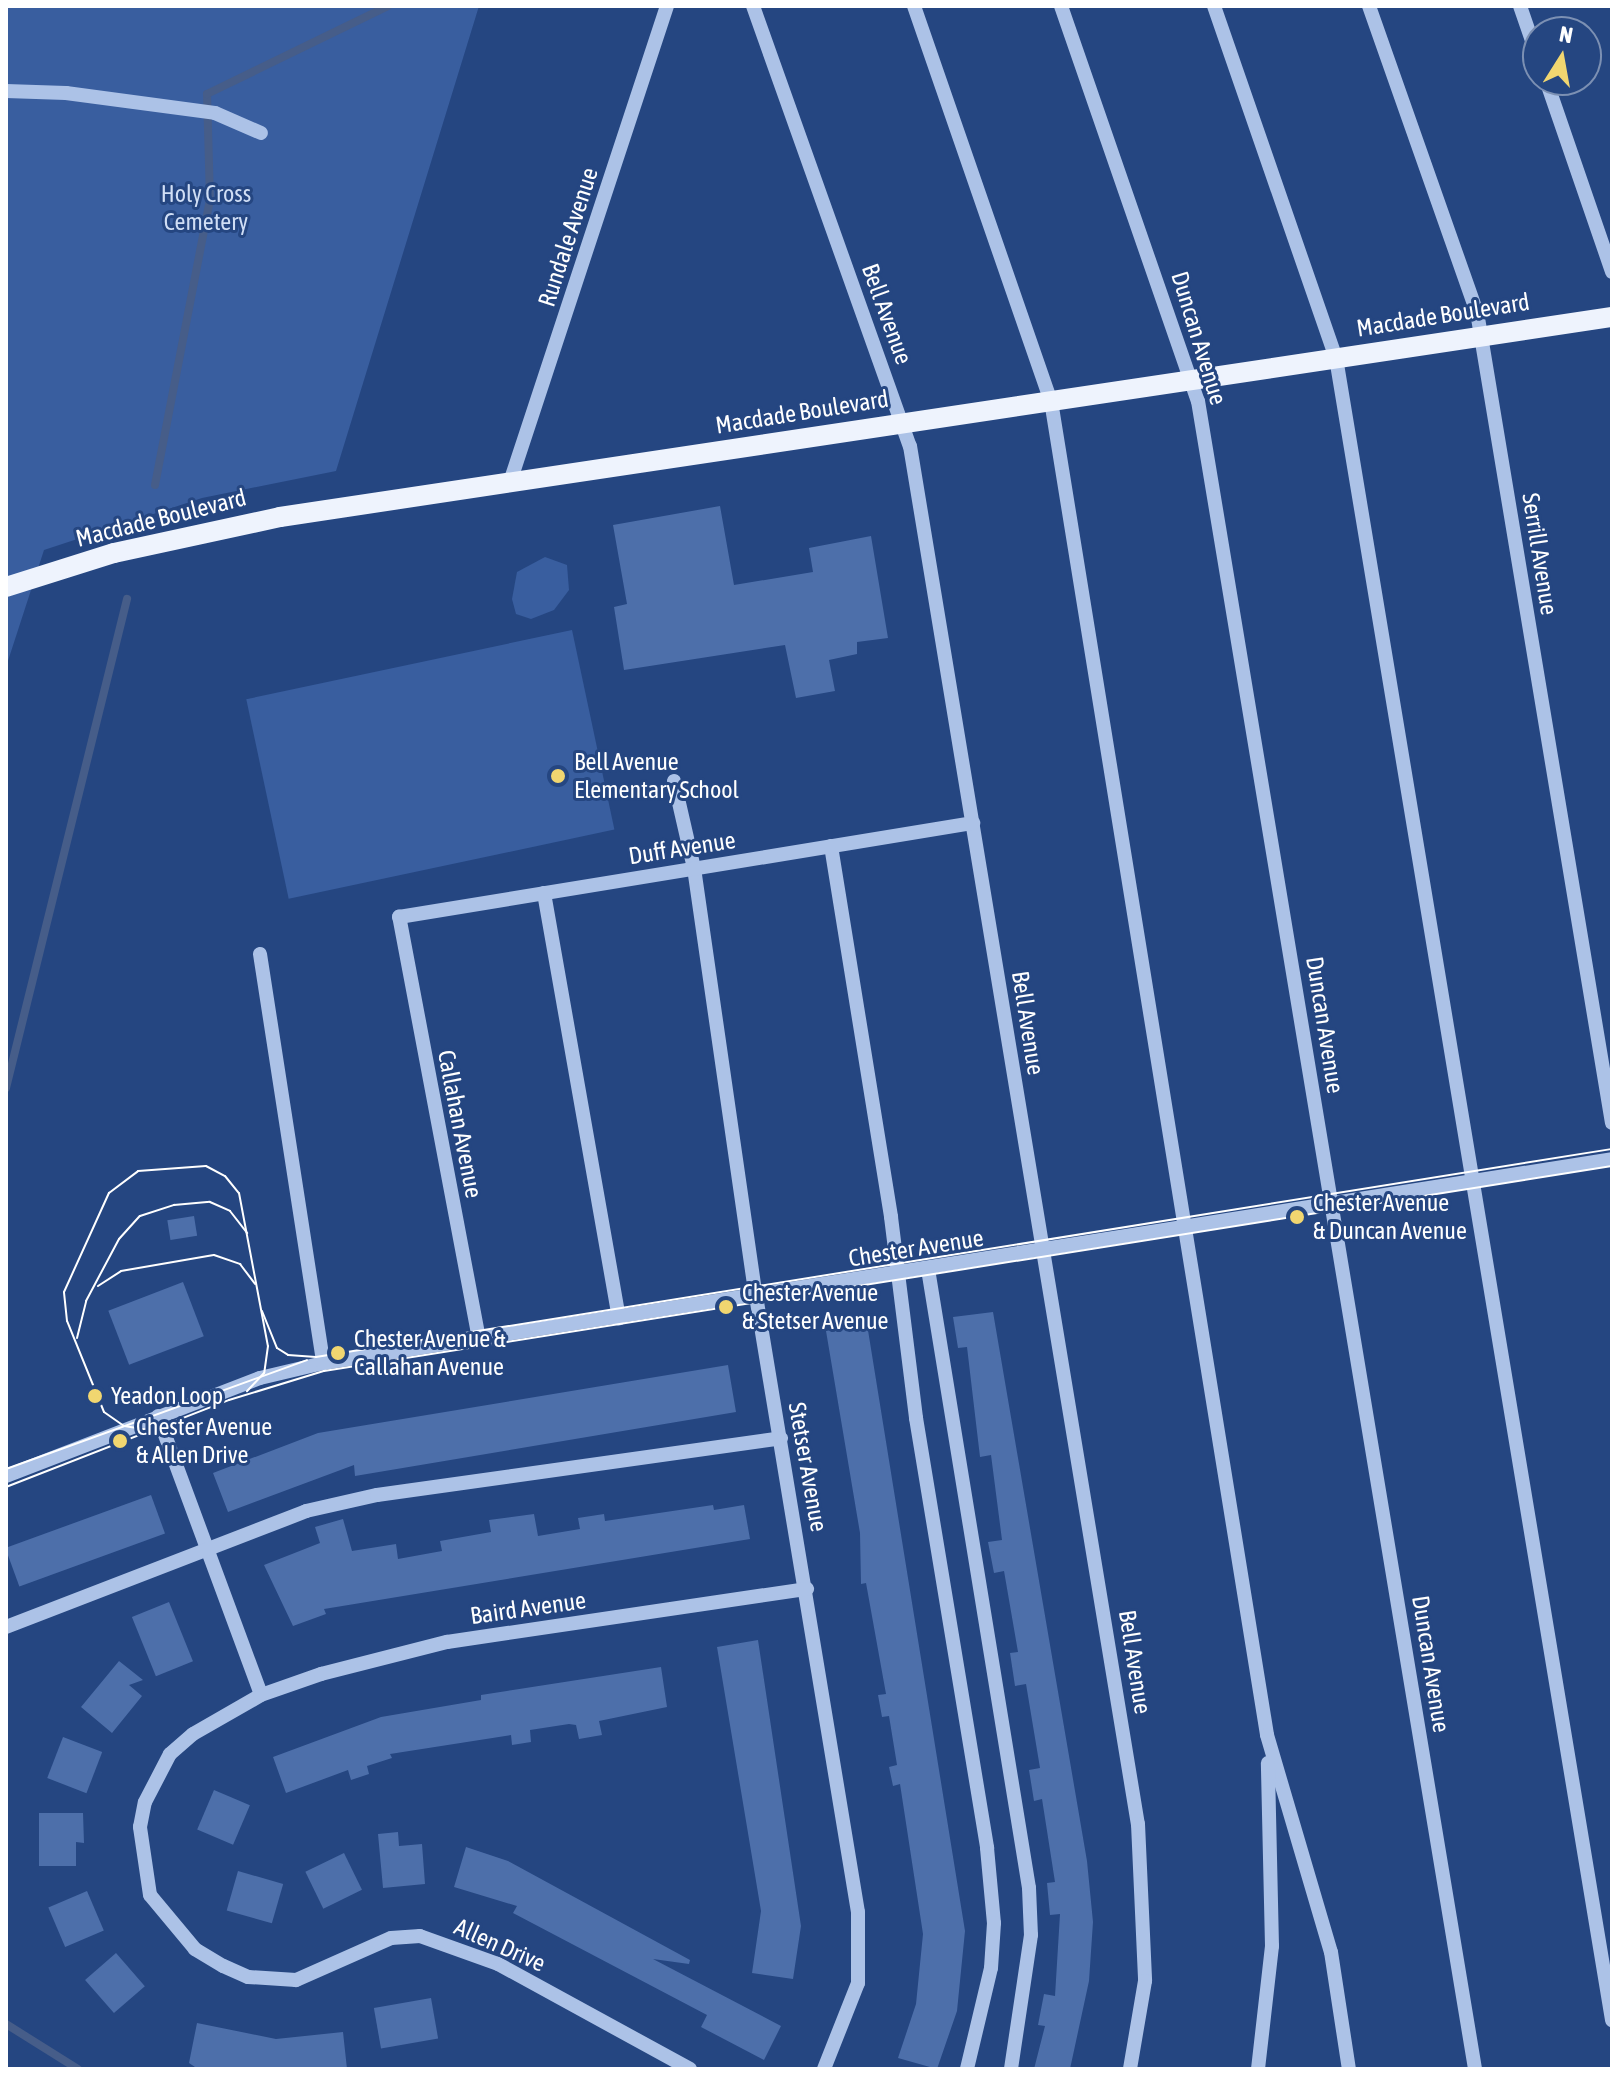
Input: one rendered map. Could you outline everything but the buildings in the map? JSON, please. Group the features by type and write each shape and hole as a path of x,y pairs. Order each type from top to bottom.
{"main road":[{"name":"Macdade Boulevard","path":"6,587 114,553 223,527 1612,317"}],"street":[{"name":"Rundale Avenue","path":"510,482 667,6"},
{"name":"Bell Avenue","path":"753,6 903,423 973,823 1141,1850 1145,1981 1130,2069"},
{"path":"914,6 1051,401 1267,1735 1331,1952 1349,2069"},
{"name":"Duncan Avenue","path":"1061,6 1193,379 1475,2069"},
{"path":"1214,6 1336,358 1612,2020"},
{"name":"Serrill Avenue","path":"1369,6 1481,336 1612,1123"},
{"path":"6,91 66,93 215,113 261,133"},
{"path":"1552,96 1612,272"},
{"name":"Stetser Avenue","path":"674,781 694,868 756,1296 807,1589 858,1912 858,1983 824,2069"},
{"name":"Duff Avenue","path":"399,917 973,823"},
{"path":"831,846 891,1217 894,1274 987,1848 994,1923 991,1968 967,2069"},
{"path":"544,893 619,1318"},
{"name":"Callahan Avenue","path":"399,917 479,1339"},
{"path":"260,954 323,1363"},
{"name":"Chester Avenue","path":"6,1476 260,1378 323,1363 1612,1159"},
{"path":"928,1269 1029,1888 1026,1984 1011,2069"},
{"path":"158,1416 261,1695"},
{"path":"6,1627 306,1511 377,1495 781,1438"},
{"name":"Baird Avenue","path":"261,1695 447,1642 807,1589"},
{"name":"Allen Drive","path":"261,1695 193,1734 170,1754 145,1802 140,1827 150,1895 195,1949 248,1977 273,1981 318,1973 391,1938 431,1939 498,1964 690,2069"},
{"path":"1258,2069 1272,1946 1267,1735"}],"green space":[{"name":"Holy Cross Cemetery","path":"6,6 479,6 336,471 202,498 44,550 6,667"},
{"path":"545,557 567,565 569,590 554,610 531,619 516,614 512,599 517,572"},
{"path":"572,630 614,830 289,899 246,699"}],"waterway":[{"path":"155,485 210,200 207,94 388,6"},
{"path":"6,1088 127,599"},
{"path":"6,2024 78,2069"}],"tram line":[{"path":"262,1311 277,1348 288,1355 316,1357 1612,1149"},
{"path":"149,1430 124,1426 104,1412 67,1321 64,1292 109,1193 138,1171 206,1166 225,1176 239,1193 268,1346 264,1373 247,1391"},
{"path":"6,1487 229,1400 324,1371 1612,1166"},
{"path":"77,1338 86,1301 119,1239 140,1216 174,1205 210,1202 230,1211 247,1233"},
{"path":"98,1286 121,1271 214,1255 240,1264 255,1284"},
{"path":"6,1469 307,1360"}],"place":[{"name":"Bell Avenue Elementary School","path":"558,776"},
{"name":"Chester Avenue & Duncan Avenue","path":"1297,1217"},
{"name":"Chester Avenue & Stetser Avenue","path":"726,1307"},
{"name":"Chester Avenue & Callahan Avenue","path":"338,1353"},
{"name":"Yeadon Loop","path":"95,1396"},
{"name":"Chester Avenue & Allen Drive","path":"120,1441"}]}
